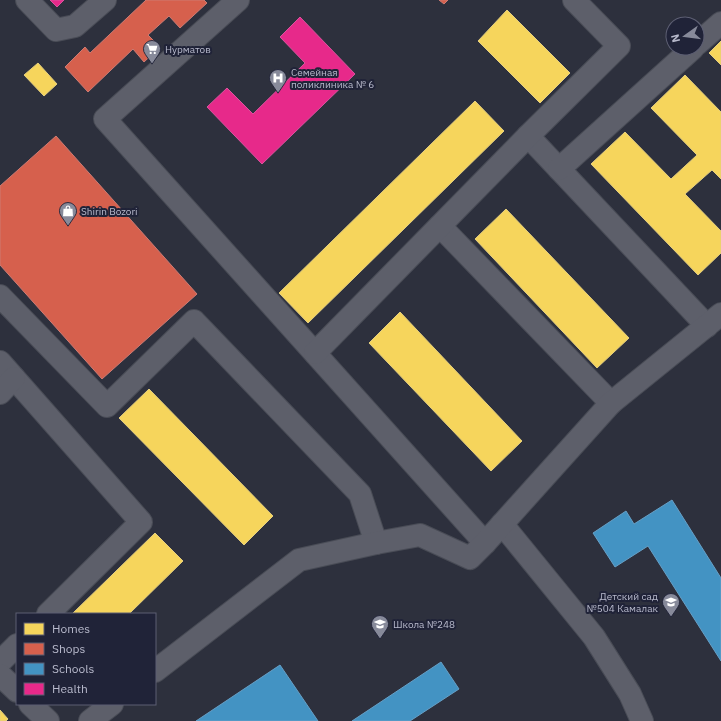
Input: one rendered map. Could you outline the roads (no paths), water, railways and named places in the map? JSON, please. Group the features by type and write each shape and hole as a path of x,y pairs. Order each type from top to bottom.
{"street":[{"path":"28,0 56,30 75,26 105,0"},
{"path":"238,0 105,119 485,543"},
{"path":"315,353 528,136 619,46 574,0"},
{"path":"705,37 721,23"},
{"path":"559,169 684,56"},
{"path":"156,670 299,560 420,535 470,558 611,403 714,320 559,169 528,136"},
{"path":"440,226 611,403"},
{"path":"0,296 107,406 194,321 360,494 376,543"},
{"path":"0,362 7,385 141,522 49,613"},
{"path":"502,524 594,637 630,694 642,721"},
{"path":"0,662 16,646"},
{"path":"0,675 16,690"},
{"path":"31,705 48,721"},
{"path":"90,721 111,705"}],"place":[{"name":"Нурматов","path":"152,64"},
{"name":"Семейная поликлиника № 6","path":"278,93"},
{"name":"Shirin Bozori","path":"68,226"},
{"name":"Детский сад №504 Камалак","path":"671,617"},
{"name":"Школа №248","path":"380,639"}]}
